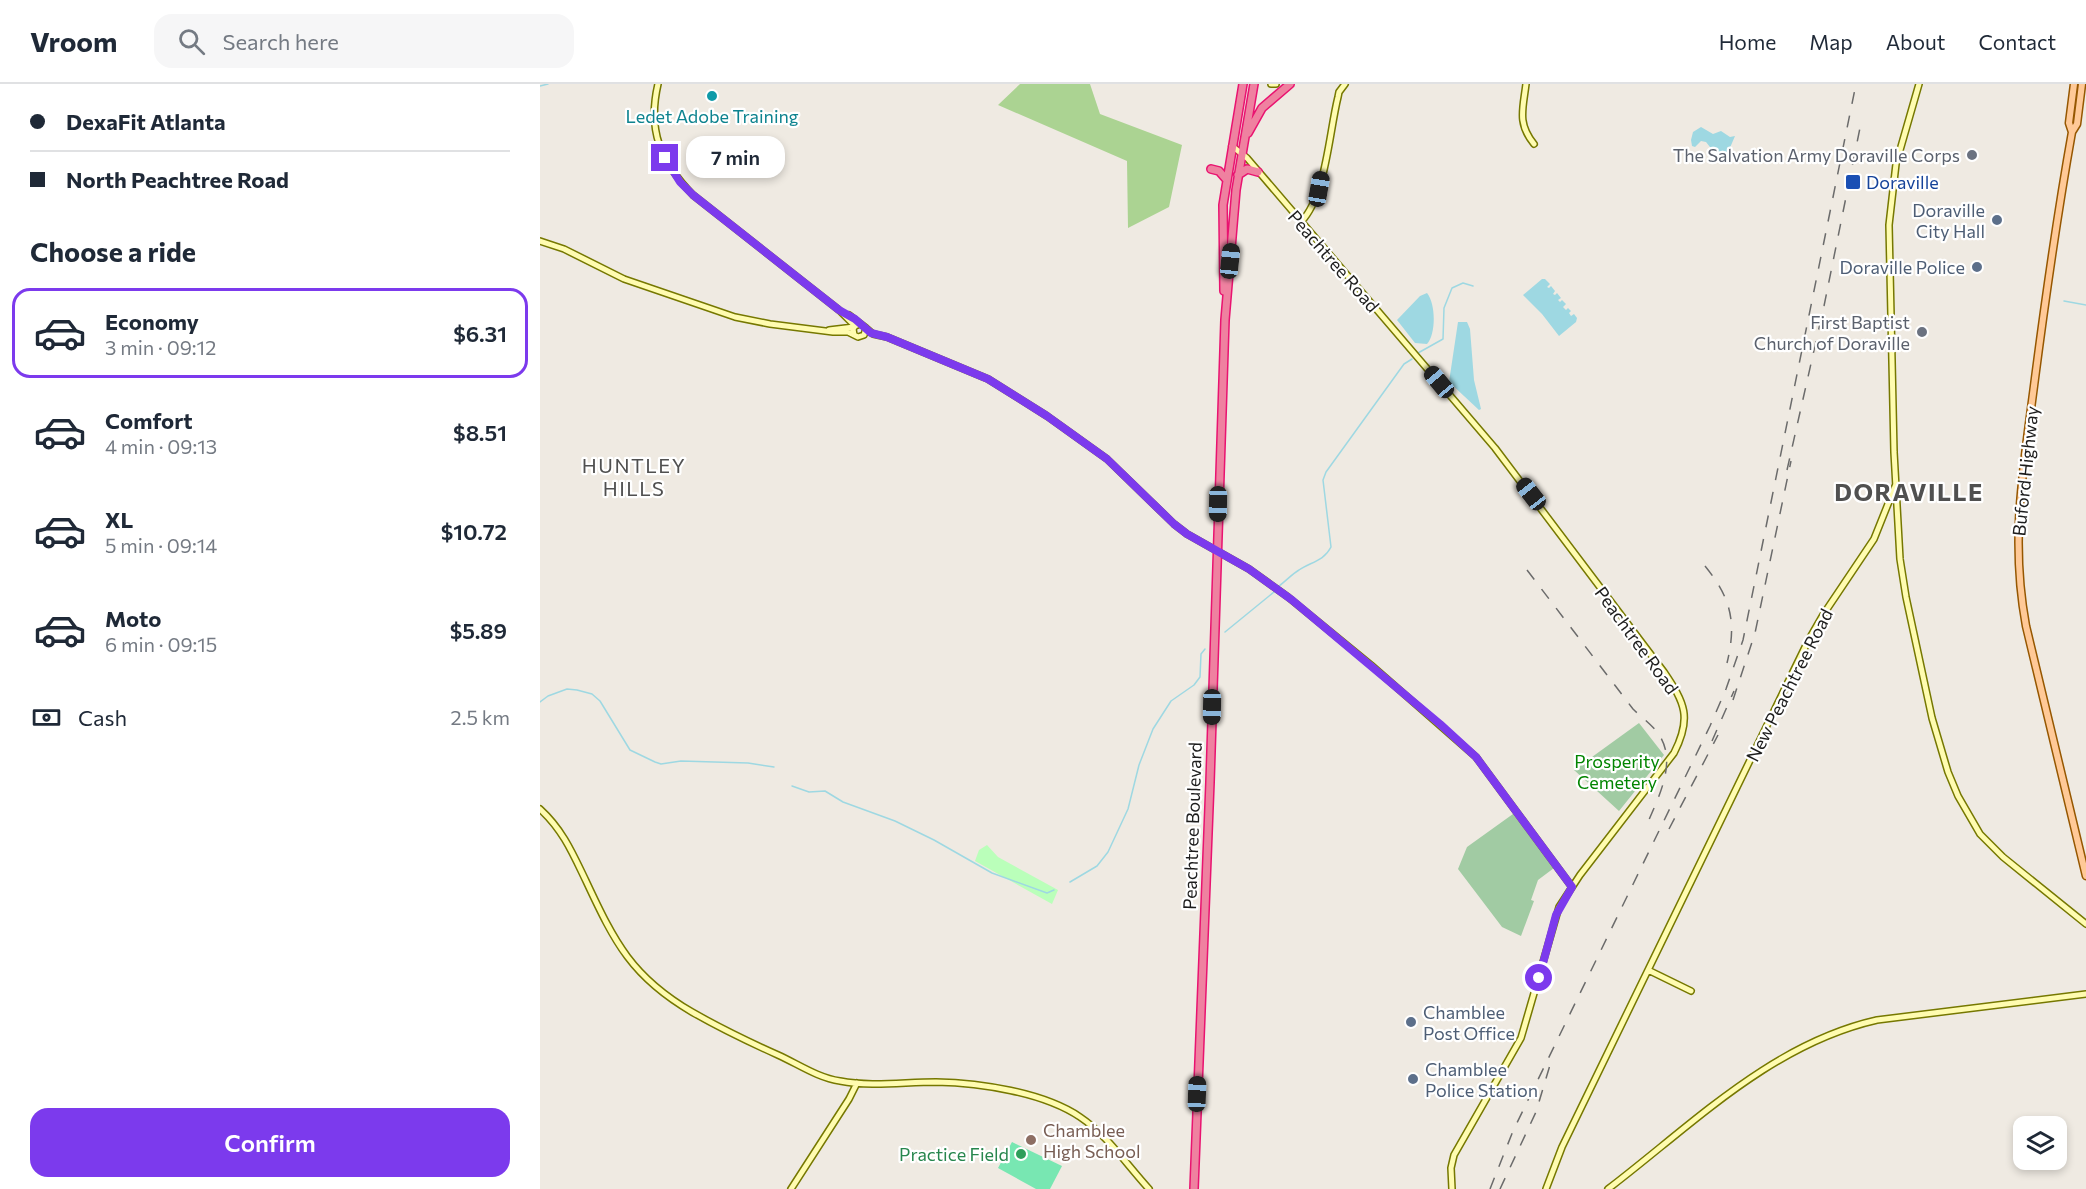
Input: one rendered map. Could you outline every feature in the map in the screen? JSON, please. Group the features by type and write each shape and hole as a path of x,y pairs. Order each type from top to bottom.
{"highway":[{"name":"Peachtree Boulevard","path":"1225,320 1223,242 1226,179 1243,84"},
{"path":"1244,141 1254,84"},
{"path":"1244,141 1262,108 1290,84"},
{"name":"Peachtree Boulevard","path":"1194,1189 1225,320 1238,175 1244,141"},
{"path":"1238,175 1247,169 1258,172"},
{"path":"1211,170 1219,171 1226,179"}],"main road":[{"name":"Buford Highway","path":"2072,132 2069,123 2074,84"},
{"name":"Buford Highway","path":"2082,84 2078,124 2072,132 2059,204 2024,460 2019,506 2018,548 2026,626 2086,876"}],"street":[{"path":"658,84 654,106 654,123 658,141 667,164 680,182 708,208 859,326 864,335"},
{"path":"1271,84 1276,84"},
{"path":"1300,222 1309,214 1319,189 1339,92 1346,84"},
{"path":"1526,84 1522,121 1526,135 1534,144"},
{"name":"New Peachtree Road","path":"1546,1189 1562,1147 1811,636 1874,539 1896,483 1889,214 1896,164 1919,84"},
{"name":"Peachtree Road","path":"1232,146 1258,172 1495,447 1664,672 1682,702 1685,712 1684,730 1674,753 1572,887 1556,915 1521,1038 1453,1159 1452,1189"},
{"path":"540,241 564,249 624,279 728,315 756,322 854,334 858,337 864,335 891,339"},
{"path":"839,310 873,334 891,339 988,379 1047,416 1107,459 1174,524 1201,544 1249,569 1292,600 1476,757 1572,887"},
{"path":"843,328 845,316"},
{"path":"828,331 859,326"},
{"path":"854,334 859,326"},
{"path":"1896,483 1900,559 1906,597 1932,717 1948,772 1958,796 1980,834 2003,857 2086,924"},
{"path":"540,809 556,825 569,844 618,945 643,976 692,1012 823,1076 857,1083 950,1082 1007,1090 1050,1102 1067,1109 1089,1124 1149,1189"},
{"path":"1648,970 1691,991"},
{"path":"1608,1189 1757,1073 1798,1048 1829,1035 1877,1020 2086,994"},
{"path":"791,1189 849,1100 857,1083"}],"green space":[{"path":"1020,84 1090,84 1100,114 1182,145 1169,207 1128,228 1127,161 998,105"},
{"name":"Prosperity Cemetery","path":"1639,723 1664,755 1619,811 1574,770"},
{"path":"1513,814 1554,868 1538,880 1531,900 1534,901 1521,936 1502,927 1458,869 1467,847"},
{"path":"987,845 998,857 1058,890 1052,904 975,861 979,850"},
{"name":"Practice Field","path":"1012,1142 1062,1166 1050,1189 1036,1189 998,1168"}],"water":[{"path":"1701,127 1713,134 1721,131 1730,137 1735,136 1729,150 1722,157 1717,156 1706,142 1701,141 1695,147 1692,146 1693,132"},
{"path":"1542,279 1550,284 1547,287 1551,286 1555,291 1553,294 1557,293 1561,298 1558,300 1566,304 1563,307 1571,311 1569,313 1571,316 1574,314 1577,318 1576,322 1559,336 1523,295"},
{"path":"1427,293 1433,311 1432,333 1427,344 1415,343 1397,320 1420,296"},
{"path":"1458,322 1467,322 1470,329 1474,380 1481,409 1479,410 1449,382"}],"waterway":[{"path":"540,86 548,84"},
{"path":"1418,353 1443,339 1444,308 1452,288 1463,283 1473,286"},
{"path":"2064,301 2086,305"},
{"path":"1279,586 1296,572 1321,558 1331,547 1323,480 1326,472 1404,364 1412,359"},
{"path":"1225,632 1274,592"},
{"path":"1070,882 1097,866 1108,852 1128,809 1139,765 1153,729 1171,701 1194,685 1200,677 1201,654 1205,649"},
{"path":"540,702 548,696 567,689 592,694 600,701 630,750 661,764 681,761 748,763 774,767"},
{"path":"792,786 809,792 825,791 843,802 895,821 934,840 992,873 1047,893 1054,890"}],"railway":[{"path":"1490,1189 1513,1131 1710,726 1743,640 1856,84"},
{"path":"1787,470 1824,306 1861,123"},
{"path":"1733,700 1755,633 1791,461"},
{"path":"1705,566 1721,589 1729,611 1731,635 1727,663"},
{"path":"1527,570 1633,709 1657,732 1663,742 1667,765 1665,777 1648,822"},
{"path":"1712,741 1734,691"},
{"path":"1669,829 1718,735"},
{"path":"1500,1189 1536,1112 1550,1065"}],"place":[{"name":"Ledet Adobe Training","path":"712,96"},
{"name":"The Salvation Army Doraville Corps","path":"1972,155"},
{"name":"Doraville","path":"1853,182"},
{"name":"Doraville City Hall","path":"1997,220"},
{"name":"Doraville Police","path":"1977,267"},
{"name":"First Baptist Church of Doraville","path":"1922,332"},
{"name":"Chamblee Post Office","path":"1411,1022"},
{"name":"Chamblee Police Station","path":"1413,1079"},
{"name":"Chamblee High School","path":"1031,1140"},
{"name":"Practice Field","path":"1021,1154"}],"district":[{"name":"HUNTLEY HILLS","path":"634,476"},
{"name":"DORAVILLE","path":"1909,491"}],"route":[{"path":"665,158 680,182 693,195 839,310 864,325 871,333 941,358 988,379 1090,446 1107,459 1174,524 1201,544 1249,569 1281,591 1371,665 1476,757 1572,887 1556,915 1539,978"}]}
